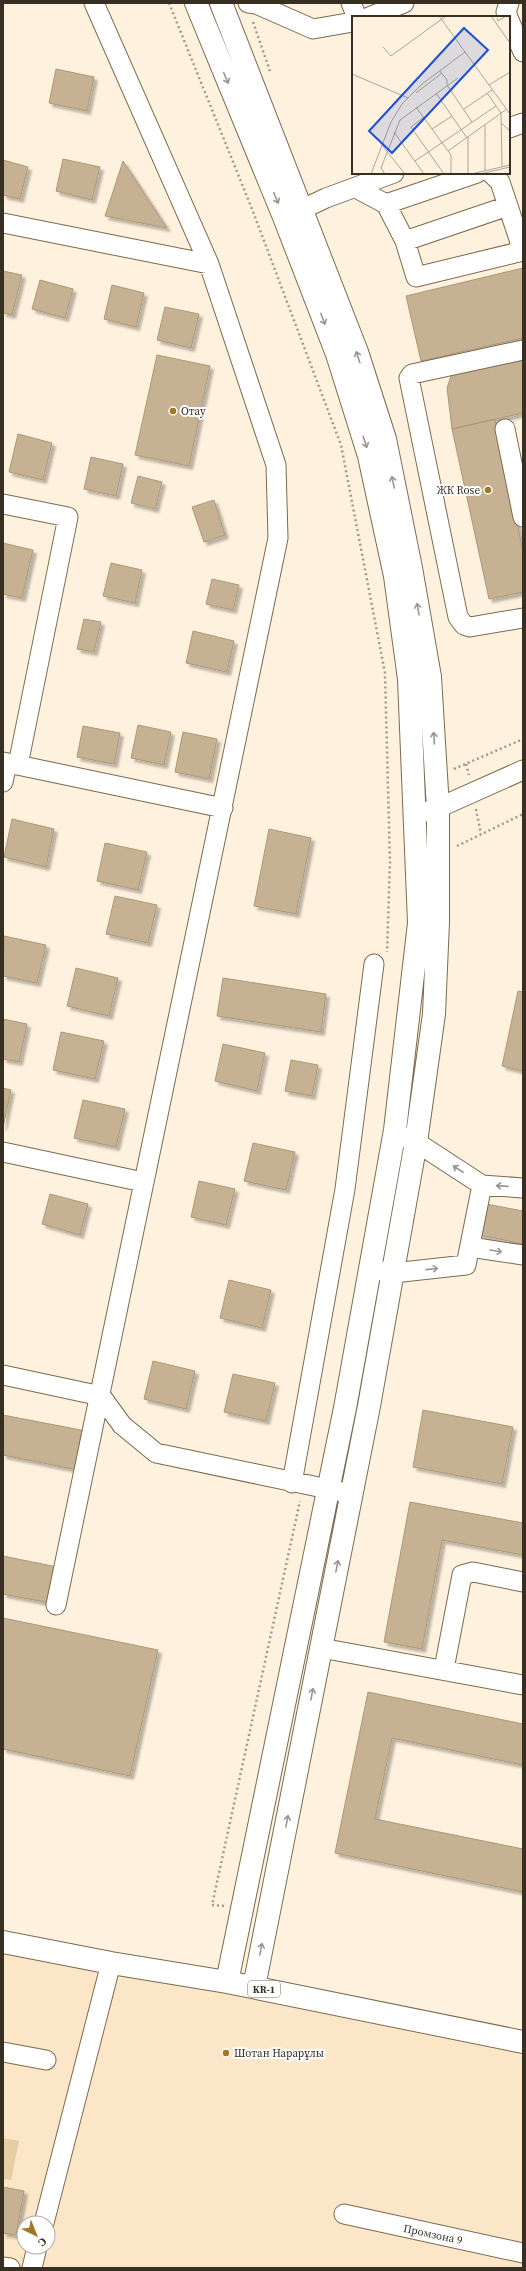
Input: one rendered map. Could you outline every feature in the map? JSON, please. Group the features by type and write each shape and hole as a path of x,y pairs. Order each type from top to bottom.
{"main road":[{"path":"196,3 214,49 357,352 385,439 411,568 430,676 438,808 438,922 434,1014 416,1142 352,1494 254,1987"},
{"path":"226,4 236,42 293,214 369,456 395,576 409,679 419,923 394,1132 370,1269 328,1489 227,1982"},
{"name":"KR-1","path":"3,1942 111,1963 254,1987 523,2042"}],"street":[{"path":"56,1605 101,1396 143,1182 223,808 278,538 276,465 209,264 94,3"},
{"path":"248,3 256,4 291,21 313,29 352,22"},
{"path":"351,3 357,16"},
{"path":"372,16 404,3"},
{"path":"507,16 506,12 510,3"},
{"path":"510,23 523,52"},
{"path":"214,49 236,42"},
{"path":"510,128 523,123"},
{"path":"293,214 326,198 391,174"},
{"path":"386,204 474,174"},
{"path":"356,188 386,204 405,241 416,277 523,251 500,182 492,174"},
{"path":"405,241 508,206"},
{"path":"3,223 209,264"},
{"path":"523,350 412,374 409,378 458,617 464,625 470,626 523,618"},
{"path":"505,429 523,517"},
{"path":"3,504 68,517 9,763 3,782"},
{"path":"9,763 223,808"},
{"path":"415,815 438,808 523,770"},
{"path":"292,1483 345,1189 374,964"},
{"path":"394,1132 416,1142 482,1185 523,1188"},
{"path":"3,1152 143,1182"},
{"path":"370,1269 393,1273 466,1265 482,1185"},
{"path":"470,1247 523,1255"},
{"path":"3,1375 101,1396 122,1425 156,1453 292,1483 352,1494"},
{"path":"444,1669 462,1575 472,1572 523,1582"},
{"path":"321,1648 444,1669 523,1685"},
{"path":"46,2215 111,1963"},
{"path":"3,2052 46,2060"},
{"name":"Промзона 9","path":"344,2214 523,2253"},
{"path":"32,2268 35,2255"},
{"path":"3,2267 10,2268"}],"path":[{"path":"169,3 252,209 341,445"},
{"path":"436,777 523,739"},
{"path":"438,853 523,814"}],"shaded area":[{"path":"3,1945 523,2047 523,2268 3,2268"},
{"path":"3,2138 19,2141 11,2180 3,2179"}],"building":[{"path":"56,69 94,77 87,111 49,103"},
{"path":"63,159 100,167 92,200 56,191"},
{"path":"3,160 28,167 20,199 3,195"},
{"path":"123,161 167,228 105,216"},
{"path":"523,268 523,338 421,361 406,296"},
{"path":"3,271 22,275 12,315 3,313"},
{"path":"40,280 73,289 65,318 32,309"},
{"path":"112,285 144,293 136,327 104,319"},
{"path":"165,307 199,314 191,348 157,340"},
{"path":"523,354 523,413 452,429 447,388 451,376 461,367"},
{"name":"Отау","path":"157,355 210,366 189,466 135,455"},
{"name":"ЖК Rose","path":"495,419 523,551 523,592 489,599 452,429"},
{"path":"18,434 52,443 43,480 9,472"},
{"path":"91,457 123,464 116,496 84,489"},
{"path":"138,476 162,482 155,509 131,503"},
{"path":"214,500 225,535 204,542 192,507"},
{"path":"3,543 33,550 22,598 3,594"},
{"path":"111,563 142,570 135,603 103,596"},
{"path":"212,579 239,585 233,610 206,604"},
{"path":"84,619 101,622 94,652 77,649"},
{"path":"193,631 234,641 227,672 186,663"},
{"path":"138,725 171,732 164,765 131,758"},
{"path":"83,726 120,733 114,764 77,757"},
{"path":"183,732 217,739 209,779 175,772"},
{"path":"12,819 54,829 46,867 4,857"},
{"path":"269,829 311,838 296,914 254,906"},
{"path":"105,843 147,852 138,890 97,881"},
{"path":"115,896 157,905 148,943 106,934"},
{"path":"4,936 46,945 37,983 3,976"},
{"path":"76,968 118,978 109,1016 67,1006"},
{"path":"223,978 326,994 321,1032 217,1016"},
{"path":"518,991 523,992 523,1071 502,1066"},
{"path":"3,1019 27,1024 19,1062 3,1059"},
{"path":"61,1032 104,1041 95,1079 53,1070"},
{"path":"223,1044 265,1053 257,1091 215,1081"},
{"path":"291,1060 318,1065 312,1096 285,1091"},
{"path":"3,1088 11,1090 3,1127"},
{"path":"83,1100 125,1109 116,1147 74,1138"},
{"path":"253,1143 295,1152 286,1190 244,1181"},
{"path":"199,1181 235,1189 226,1225 191,1217"},
{"path":"50,1194 88,1204 80,1235 42,1224"},
{"path":"481,1203 523,1211 523,1244 475,1234"},
{"path":"229,1280 271,1290 262,1328 220,1318"},
{"path":"153,1361 195,1371 186,1409 144,1399"},
{"path":"233,1374 275,1383 266,1421 224,1412"},
{"path":"423,1410 513,1427 502,1484 413,1467"},
{"path":"3,1415 86,1431 78,1470 3,1455"},
{"path":"410,1502 523,1523 523,1555 442,1540 422,1649 384,1642"},
{"path":"3,1556 62,1568 55,1604 3,1594"},
{"path":"3,1618 158,1650 130,1776 3,1749"},
{"path":"368,1692 523,1724 523,1765 392,1738 375,1819 523,1849 523,1892 335,1853"},
{"path":"3,2187 24,2191 20,2215 16,2215 16,2235 3,2233"}],"place":[{"name":"Отау","path":"173,411"},
{"name":"ЖК Rose","path":"488,490"},
{"name":"Шотан Нарарұлы","path":"226,2053"}]}
